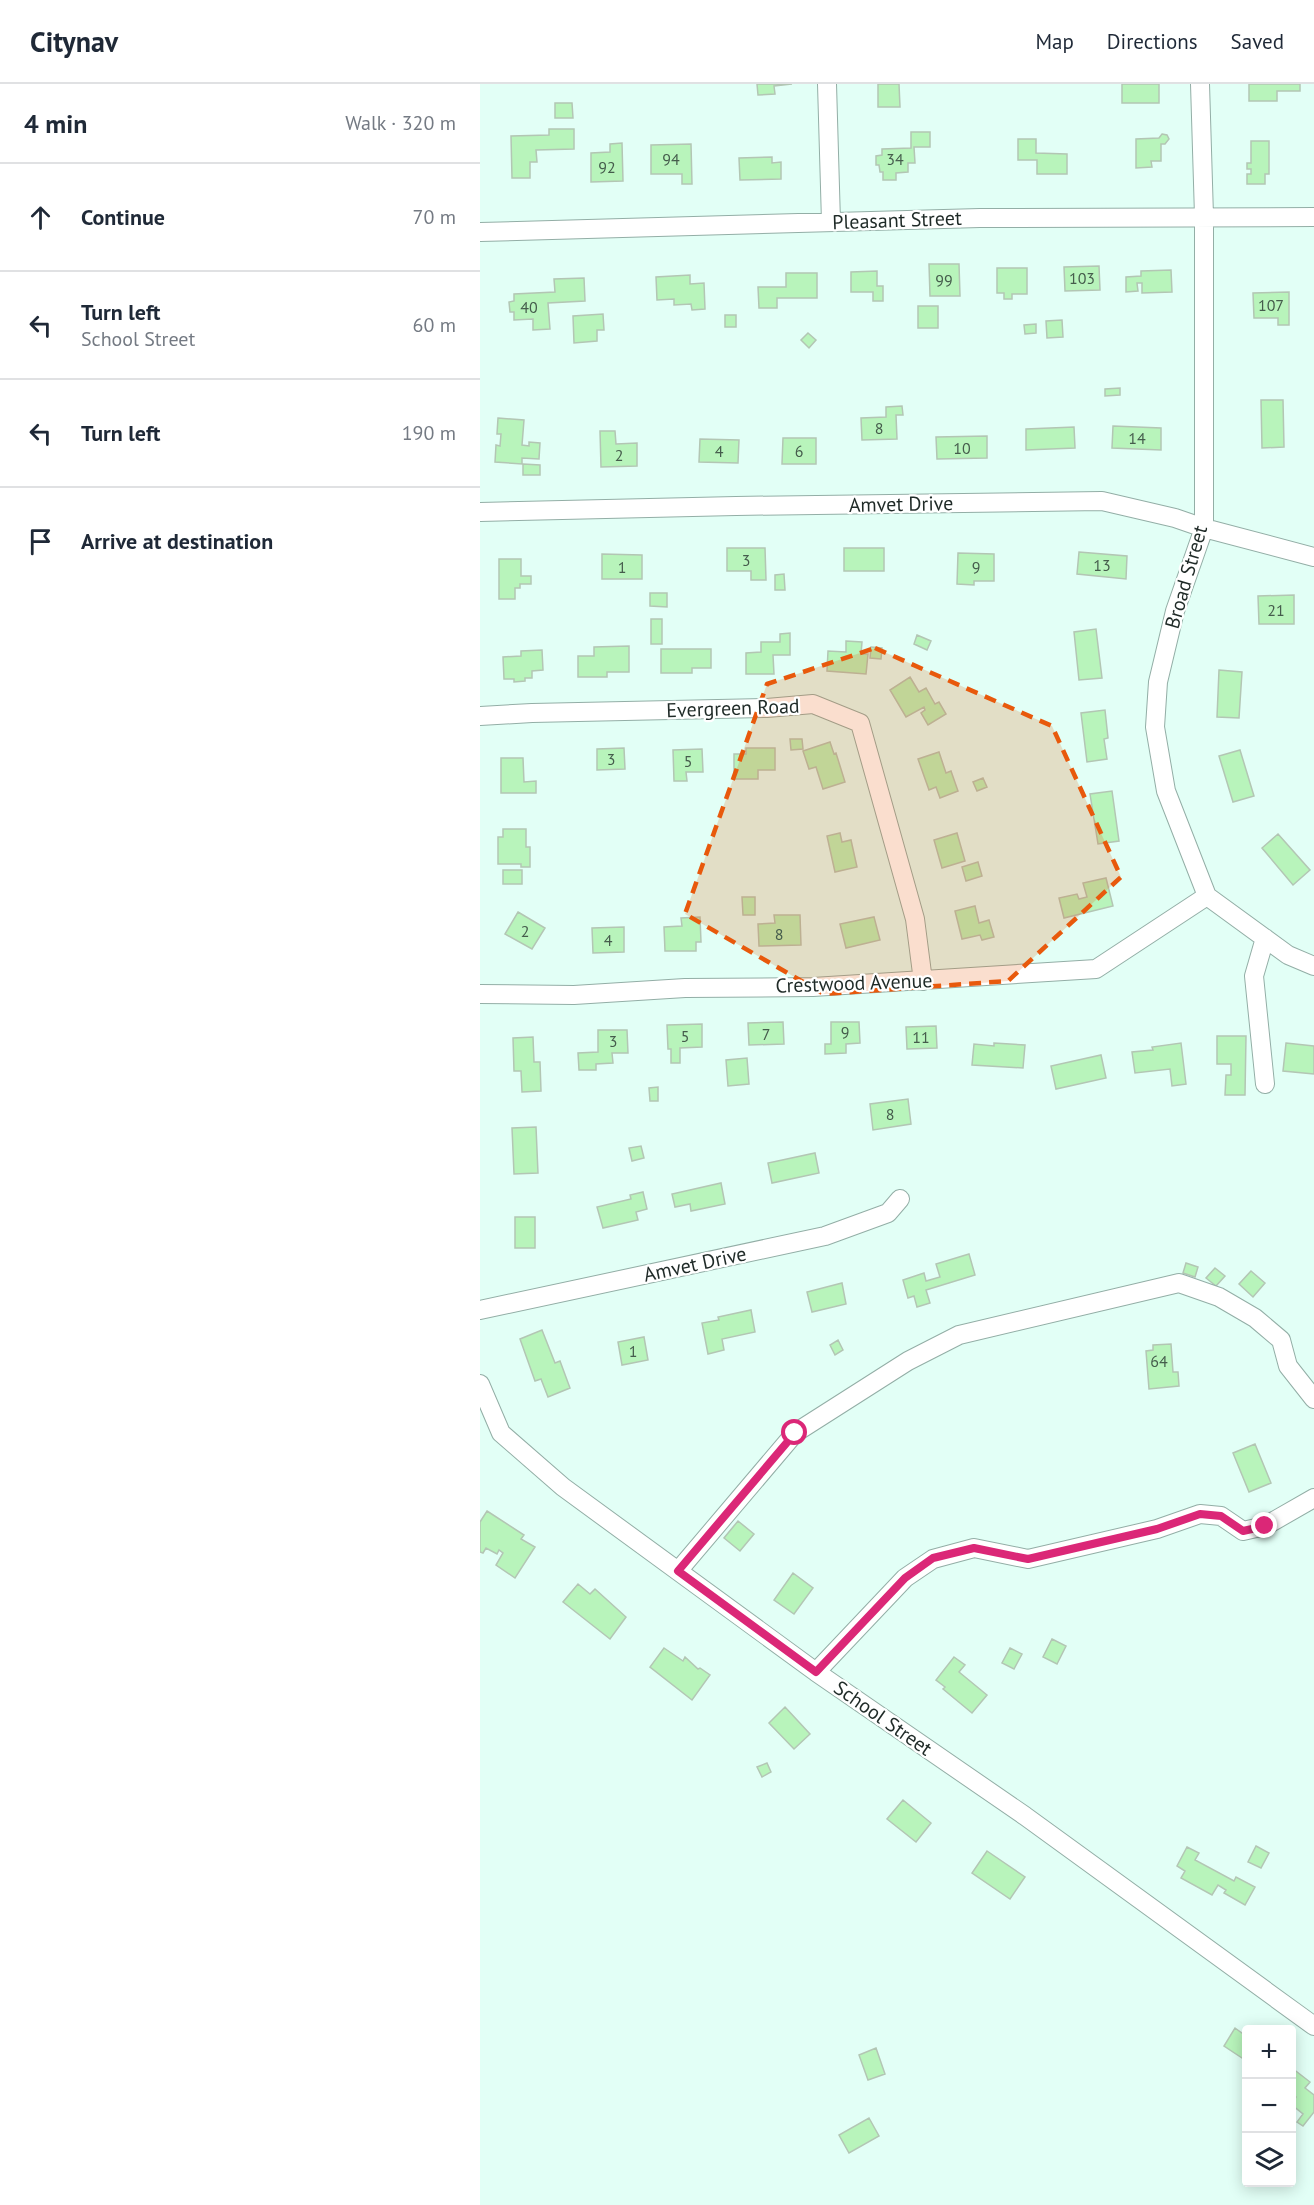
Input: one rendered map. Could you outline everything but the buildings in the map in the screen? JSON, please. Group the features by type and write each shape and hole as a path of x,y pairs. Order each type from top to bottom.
{"street":[{"path":"827,84 831,222"},
{"name":"Broad Street","path":"1200,84 1204,216 1204,528 1175,611 1158,682 1155,728 1166,791 1207,897"},
{"name":"Pleasant Street","path":"480,232 980,218 1314,217"},
{"name":"Amvet Drive","path":"480,512 1102,501 1175,518 1314,557"},
{"name":"Evergreen Road","path":"480,716 767,708 813,704 860,723 915,919 923,981"},
{"path":"1207,897 1288,955 1314,966"},
{"name":"Crestwood Avenue","path":"480,994 574,995 685,988 813,987 1096,969 1207,897"},
{"path":"1265,939 1254,976 1265,1084"},
{"name":"Amvet Drive","path":"480,1310 825,1236 888,1213 900,1198"},
{"path":"678,1571 795,1433 908,1361 959,1335 1179,1283 1219,1297 1255,1318 1281,1340 1288,1366 1314,1399"},
{"name":"School Street","path":"480,1384 501,1432 563,1487 816,1672 1025,1816 1314,2026"},
{"path":"816,1672 905,1578 933,1558 974,1548 1028,1559 1157,1529 1200,1514 1221,1516 1243,1531 1265,1526 1314,1498"}],"highlighted area":[{"path":"875,648 1052,726 1121,877 1008,981 824,994 685,914 767,684"}],"route":[{"path":"795,1433 678,1571 816,1672 905,1578 933,1558 974,1548 1028,1559 1157,1529 1200,1514 1221,1516 1243,1531 1265,1526"}]}
